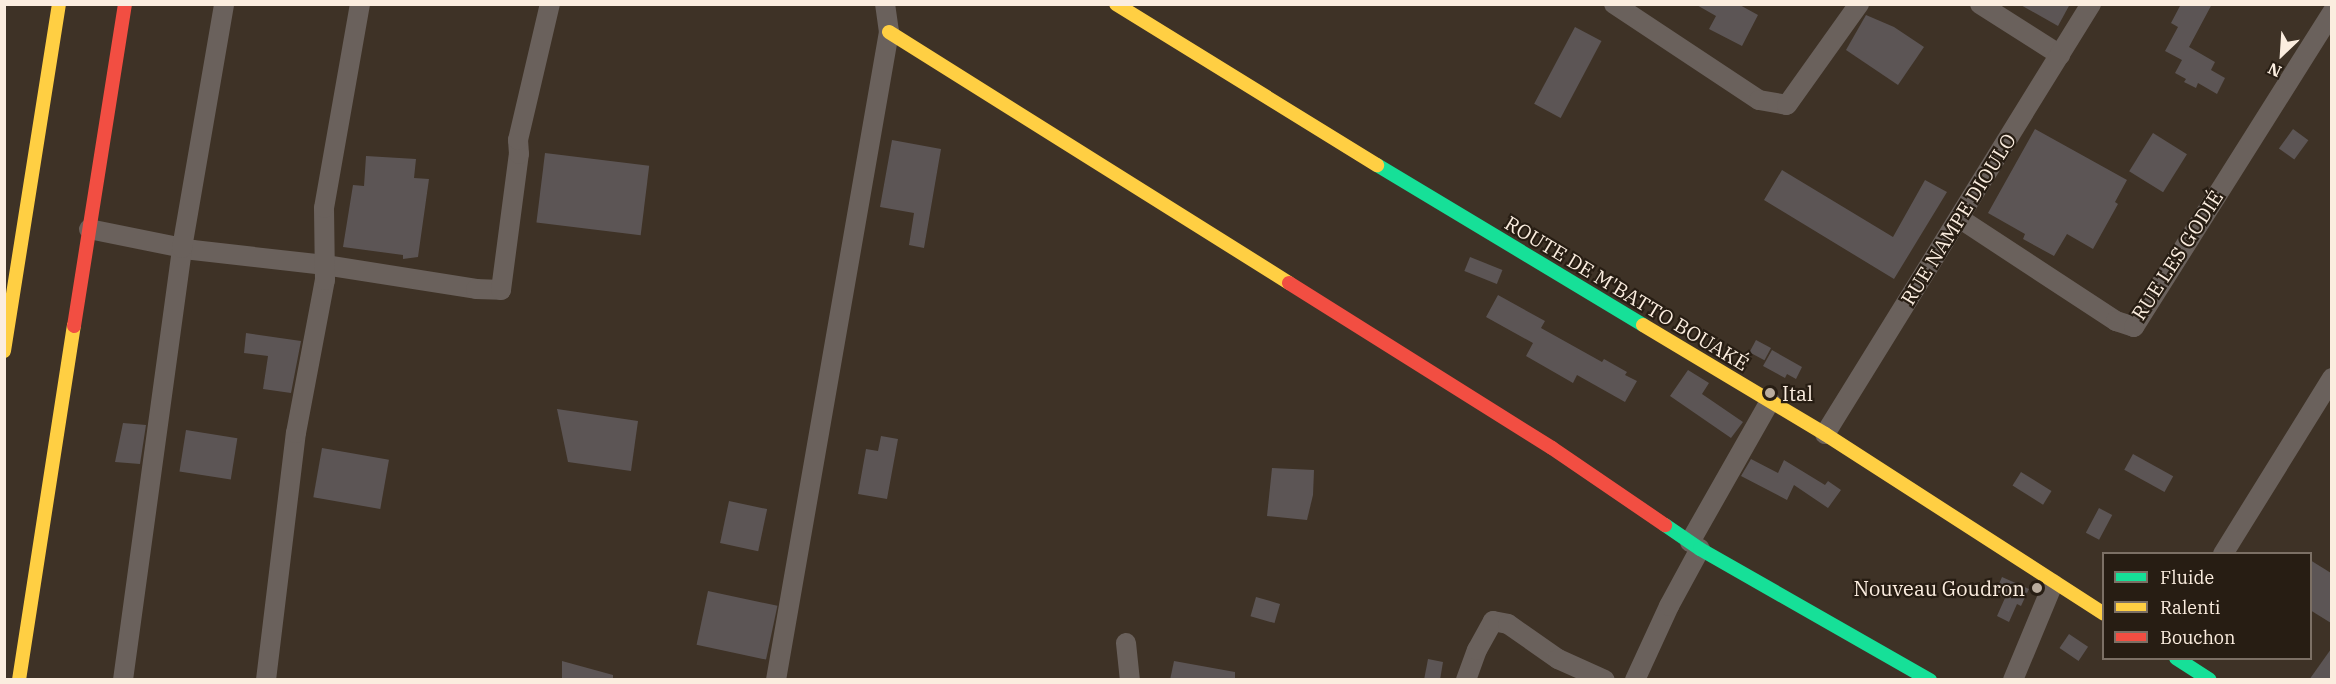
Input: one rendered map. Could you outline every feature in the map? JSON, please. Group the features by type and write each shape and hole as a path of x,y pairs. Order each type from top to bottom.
{"main road":[{"path":"4,351 59,4"},
{"path":"19,680 125,4"},
{"name":"ROUTE DE M'BATTO BOUAKÉ","path":"1116,4 1433,200 1825,434 2053,584 2102,613"},
{"path":"889,32 1552,448 1695,546 1930,680"},
{"path":"2179,660 2210,680"}],"street":[{"path":"123,680 182,248 224,4"},
{"path":"266,680 296,433 325,280 324,208 360,4"},
{"path":"89,229 182,248 325,265 476,289 501,290 519,140 550,4"},
{"path":"776,680 889,32 885,4"},
{"path":"1614,4 1759,100 1787,105 1859,4"},
{"path":"1980,4 2060,55"},
{"name":"RUE NAMPE DIOULO","path":"1825,434 2091,4"},
{"name":"RUE LES GODIÉ","path":"1959,218 2116,321 2134,327 2331,12"},
{"path":"2224,552 2331,378"},
{"path":"1635,680 1695,546 1770,401"},
{"path":"2013,680 2053,584"},
{"path":"1466,680 1477,650 1493,621 1508,624 1558,659 1605,680"},
{"path":"1126,643 1130,680"}],"building":[{"path":"1695,4 1738,4 1758,15 1742,46 1709,29 1716,16"},
{"path":"2019,4 2070,4 2058,26"},
{"path":"2181,4 2212,4 2189,47 2215,62 2211,70 2225,78 2217,94 2198,83 2196,88 2184,82 2186,79 2175,73 2182,60 2165,51 2178,27 2171,23"},
{"path":"1866,15 1894,27 1924,47 1898,85 1846,50"},
{"path":"1575,27 1601,41 1561,118 1534,104"},
{"path":"2035,129 2127,180 2115,202 2118,204 2093,249 2067,234 2054,256 2023,239 2025,234 1988,213"},
{"path":"2293,129 2308,140 2294,160 2279,148"},
{"path":"2153,133 2187,154 2163,192 2129,171"},
{"path":"892,140 941,149 924,248 909,245 914,213 880,207"},
{"path":"545,153 649,166 641,235 536,222"},
{"path":"366,156 416,159 414,178 429,179 418,257 403,259 403,255 343,247 353,185 364,186"},
{"path":"1782,170 1893,237 1925,180 1947,192 1894,279 1764,200"},
{"path":"1470,257 1502,270 1497,284 1464,271"},
{"path":"1498,295 1545,321 1541,328 1602,362 1604,359 1627,372 1625,375 1637,381 1625,402 1577,375 1573,383 1526,356 1533,343 1486,317"},
{"path":"246,333 301,341 291,393 263,389 268,356 244,353"},
{"path":"1756,340 1771,348 1764,360 1749,352"},
{"path":"1772,350 1802,367 1796,379 1787,374 1785,378 1763,366"},
{"path":"1688,370 1709,383 1702,394 1743,422 1731,438 1670,396"},
{"path":"557,409 638,421 631,471 568,462"},
{"path":"123,423 146,425 140,464 115,462"},
{"path":"186,430 237,438 231,480 179,471"},
{"path":"881,436 898,439 887,499 858,494 866,449 878,451"},
{"path":"322,448 389,460 380,509 313,497"},
{"path":"2133,454 2173,476 2165,492 2124,470"},
{"path":"1751,459 1778,473 1784,460 1825,485 1828,481 1841,490 1828,508 1794,485 1787,500 1741,476"},
{"path":"1272,468 1314,470 1313,495 1307,520 1267,516"},
{"path":"2021,472 2052,491 2043,505 2013,486"},
{"path":"729,501 767,509 758,551 720,543"},
{"path":"2099,508 2112,515 2099,540 2086,533"},
{"path":"2312,561 2331,573 2331,623 2312,611"},
{"path":"2002,577 2029,589 2021,606 2017,604 2009,622 1997,616 2005,598 1995,593"},
{"path":"708,591 777,606 766,660 697,645"},
{"path":"1256,597 1280,604 1275,623 1250,616"},
{"path":"2069,634 2088,647 2079,661 2059,648"},
{"path":"2331,649 2331,680 2309,680"},
{"path":"1428,659 1443,662 1440,680 1424,680"},
{"path":"562,661 613,675 613,680 562,680"},
{"path":"1174,661 1235,672 1235,680 1170,680"}],"traffic: fast":[{"path":"1377,165 1643,325"},
{"path":"1665,525 1700,549 1930,680"},
{"path":"2179,660 2210,680"}],"traffic: slow":[{"path":"4,351 59,4"},
{"path":"1116,4 1377,165"},
{"path":"889,32 1289,283"},
{"path":"1643,325 1825,434 2102,613"},
{"path":"19,680 74,326"}],"traffic: jam":[{"path":"74,326 125,4"},
{"path":"1289,283 1552,448 1665,525"}],"place":[{"name":"Ital","path":"1770,393"},
{"name":"Nouveau Goudron","path":"2037,588"}]}
